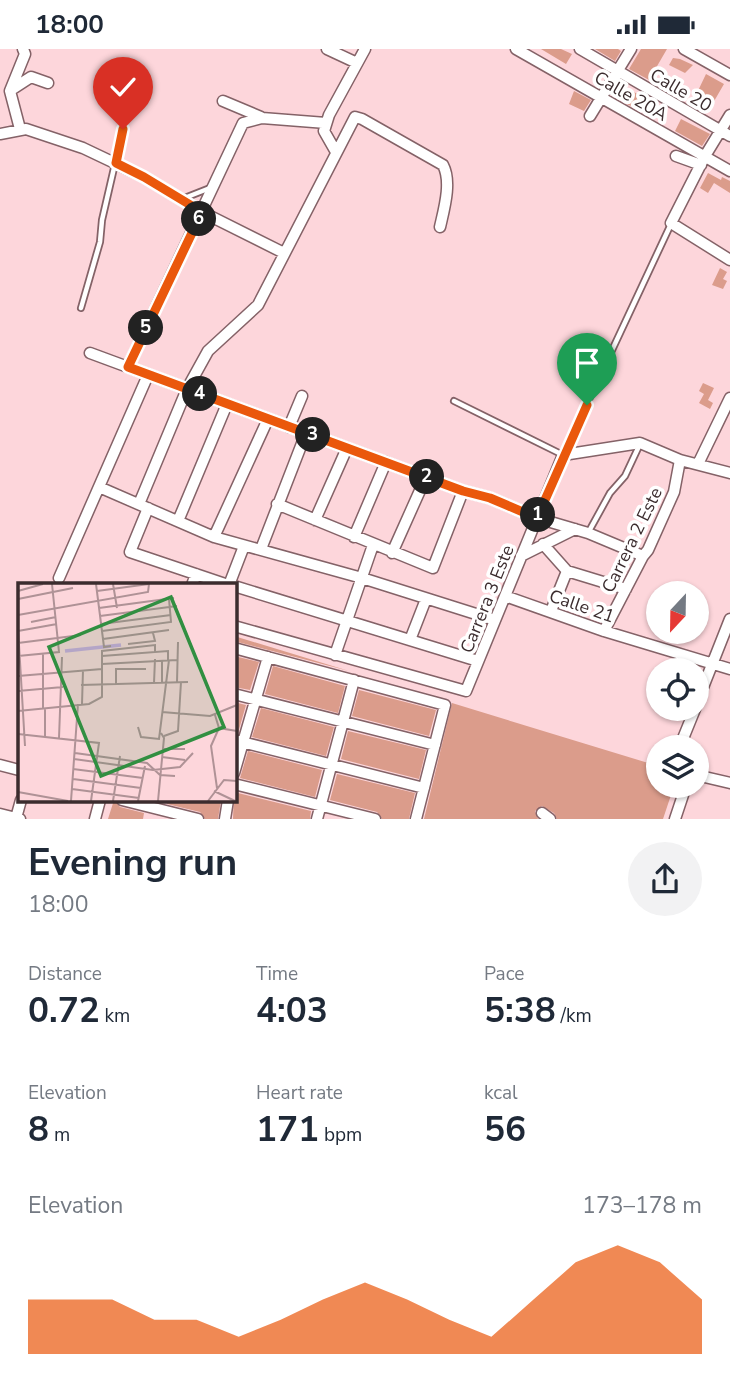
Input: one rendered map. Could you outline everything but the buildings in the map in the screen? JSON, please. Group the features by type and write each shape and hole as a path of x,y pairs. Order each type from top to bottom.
{"street":[{"path":"327,49 357,63"},
{"path":"336,152 324,131 326,123 365,49"},
{"name":"Calle 20A","path":"516,49 602,98 703,161 730,171"},
{"name":"Calle 20","path":"580,49 725,134"},
{"path":"590,116 631,49"},
{"path":"684,49 730,75"},
{"path":"20,129 10,90 25,50"},
{"path":"10,90 31,77 48,83"},
{"path":"223,101 262,118 326,123"},
{"path":"730,115 725,134 703,161 671,223 730,260"},
{"path":"215,583 194,580 130,552 143,506 187,389 208,351 258,305 355,117 443,165 446,170 446,197 440,227"},
{"path":"128,367 243,123 262,118"},
{"path":"0,134 20,129 45,134 116,163 202,212 284,253"},
{"path":"676,156 703,161"},
{"path":"90,353 463,491 490,498 537,518 588,533 643,556"},
{"path":"59,578 148,375"},
{"path":"289,426 302,396"},
{"path":"698,464 730,398"},
{"path":"178,521 227,404"},
{"path":"214,537 268,419"},
{"path":"261,549 306,433"},
{"path":"563,455 640,443 680,460 730,473"},
{"path":"315,520 346,448"},
{"name":"Carrera 3 Este","path":"335,655 466,691 563,455"},
{"name":"Carrera 2 Este","path":"604,631 643,556 649,550 674,492 680,460"},
{"path":"354,537 386,462"},
{"path":"393,553 426,477"},
{"path":"99,487 214,537 362,578 495,620"},
{"path":"277,504 433,568 463,491"},
{"path":"521,556 575,529"},
{"path":"543,544 566,571 626,589"},
{"path":"236,627 335,655 373,545"},
{"path":"230,583 244,546"},
{"path":"551,611 566,571"},
{"path":"236,587 478,661"},
{"name":"Calle 21","path":"505,596 604,631 730,669"},
{"path":"410,640 426,599"},
{"path":"709,674 730,619"},
{"path":"236,649 445,705 416,819"},
{"path":"236,760 239,741 268,657"},
{"path":"317,819 354,680"},
{"path":"236,694 435,745"},
{"path":"239,741 424,788"},
{"path":"0,765 18,770"},
{"path":"709,778 730,783"},
{"path":"236,784 375,819"},
{"path":"675,819 682,798"},
{"path":"0,814 18,819 20,801"},
{"path":"96,819 100,801"},
{"path":"126,801 198,819"},
{"path":"165,811 168,801"},
{"path":"225,819 228,801"}],"lane":[{"path":"80,308 100,242 102,220 123,129"},
{"path":"180,199 214,186"},
{"path":"454,401 563,455 671,223"},
{"path":"588,533 610,492 625,476 640,443"}],"route":[{"path":"123,129 116,163 202,212 128,367 463,491 490,498 537,518 587,405"}]}
